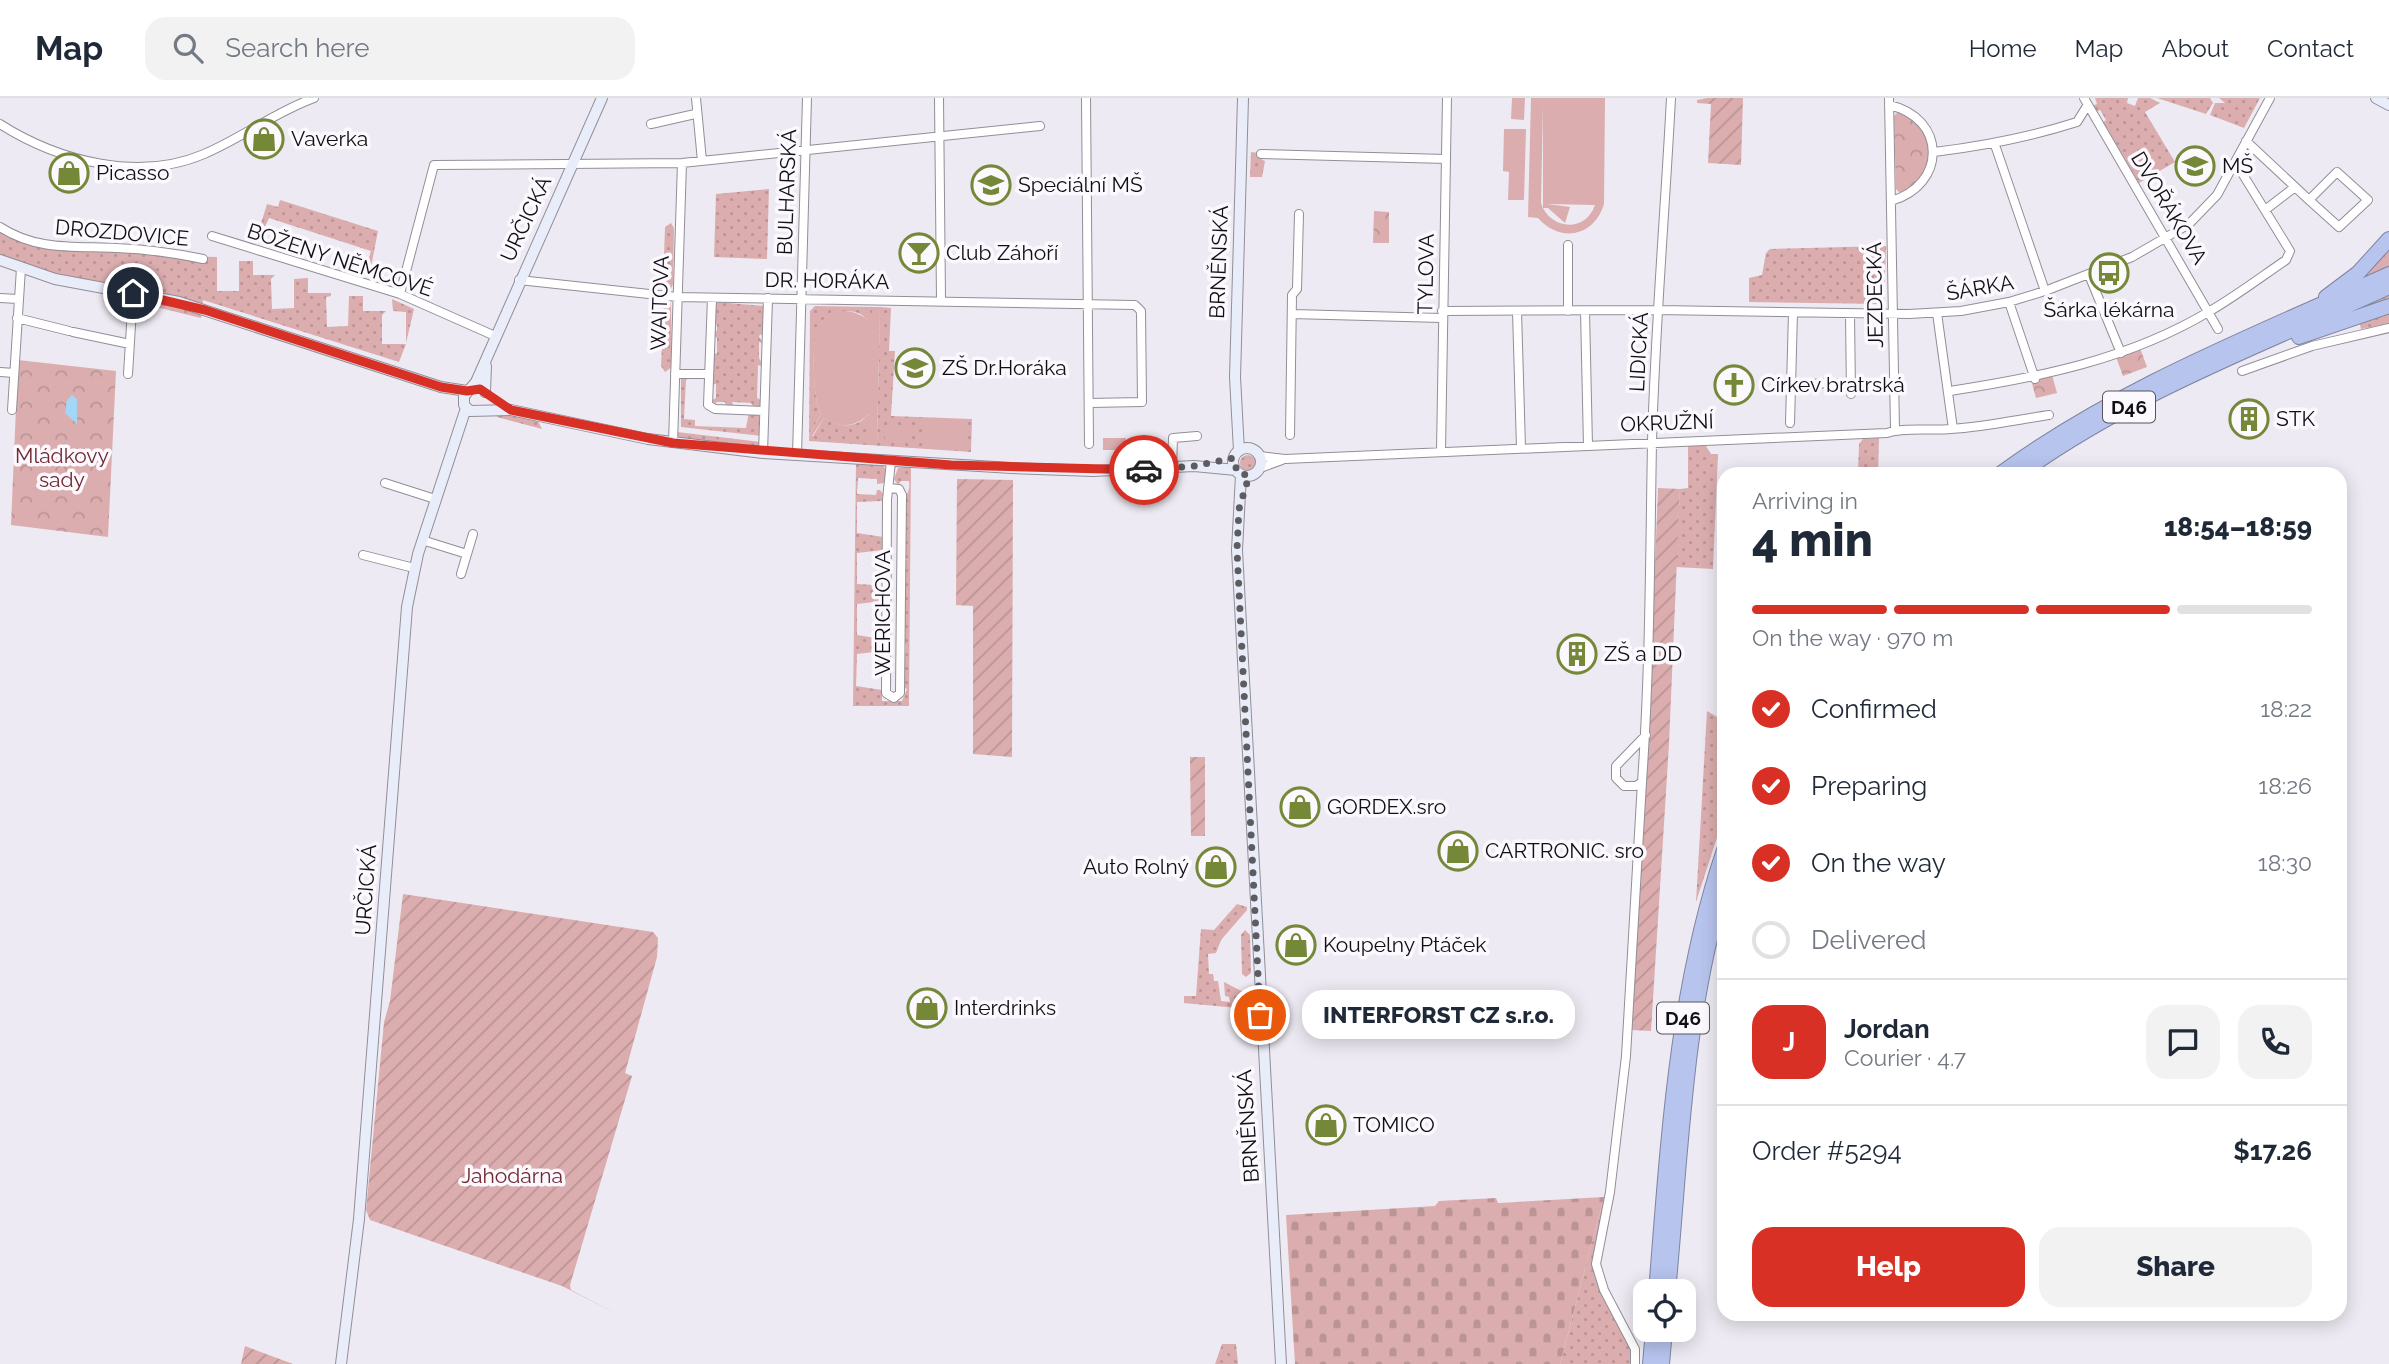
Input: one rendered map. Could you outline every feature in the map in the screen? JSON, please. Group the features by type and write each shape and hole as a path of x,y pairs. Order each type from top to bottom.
{"highway":[{"path":"2289,320 2358,273 2389,239"},
{"name":"D46","path":"2010,467 2048,441 2111,405 2389,274"},
{"name":"D46","path":"2031,467 2095,425 2389,287"},
{"path":"2244,353 2389,306"},
{"name":"D46","path":"1657,1279 1684,1011 1698,938 1717,874"},
{"name":"D46","path":"1669,1279 1693,1030 1717,913"},
{"path":"1650,1364 1652,1342"},
{"path":"1662,1364 1664,1342"}],"street":[{"path":"0,124 58,152 113,165 153,166 206,153 314,98"},
{"name":"URČICKÁ","path":"341,1364 359,1219 403,647 414,568 435,499 463,426 467,397 602,98"},
{"path":"696,98 695,114 701,127 702,161"},
{"name":"BULHARSKÁ","path":"797,455 807,98"},
{"path":"939,98 940,300"},
{"path":"1086,98 1089,443"},
{"name":"BRNĚNSKÁ","path":"1243,98 1235,377 1244,451"},
{"name":"TYLOVA","path":"1441,452 1447,98"},
{"name":"LIDICKÁ","path":"1635,1364 1635,1349 1604,1290 1596,1264 1610,1192 1626,1056 1646,735 1652,442 1671,98"},
{"name":"ŠÁRKA","path":"1292,314 1659,310 1894,314 1937,313 2009,302 2089,275 2168,239 2200,214 2234,167 2270,98"},
{"name":"JEZDECKÁ","path":"1895,429 1889,102 1920,122 1934,152"},
{"path":"1891,201 1907,196 1918,188 1930,171 1934,152 1995,145 2077,122 2086,102"},
{"name":"DVOŘÁKOVA","path":"2086,102 2218,329"},
{"path":"651,124 695,114"},
{"path":"400,294 434,165 682,163 1040,127"},
{"path":"2246,141 2309,200 2339,227 2368,200 2337,172 2309,200"},
{"path":"1995,145 2045,291"},
{"path":"1261,154 1446,159"},
{"name":"WAITOVA","path":"673,443 682,163"},
{"path":"1950,391 2035,379 2121,353 2210,312 2286,260 2290,251 2242,173 2234,167"},
{"path":"2265,210 2295,187"},
{"path":"1290,435 1292,295 1297,289 1299,214"},
{"name":"DROZDOVICE","path":"0,227 22,239 59,248 149,250 203,258"},
{"name":"BOŽENY NĚMCOVÉ","path":"212,236 400,294 495,335"},
{"path":"1568,245 1568,311"},
{"path":"0,260 65,281 205,310 441,387 467,397 481,411"},
{"path":"12,410 21,268"},
{"path":"2089,275 2121,353"},
{"name":"DR. HORÁKA","path":"519,280 677,297 1135,304 1141,311 1142,402 1089,403"},
{"path":"128,374 133,293"},
{"path":"0,298 18,299"},
{"path":"712,298 708,401 712,408 764,411"},
{"path":"763,453 768,298"},
{"path":"2009,302 2035,379"},
{"path":"1517,311 1521,448"},
{"path":"1584,311 1588,446"},
{"path":"1790,423 1793,313"},
{"path":"1937,313 1946,383 1950,391 1953,429"},
{"path":"1850,314 1851,394"},
{"path":"17,318 130,344"},
{"path":"2242,371 2312,346 2389,328"},
{"name":"URČICKÁ","path":"463,426 481,411 487,394 487,356"},
{"path":"0,372 14,373"},
{"path":"675,374 709,374"},
{"path":"1792,384 1851,383"},
{"name":"OKRUŽNÍ","path":"467,397 487,394 511,410"},
{"name":"OKRUŽNÍ","path":"481,411 511,410 673,443 763,453 1093,471 1194,466 1244,451 1285,459 1887,433 1895,429 1953,429 2049,415"},
{"path":"1172,468 1174,438 1197,436"},
{"path":"1244,451 1260,468 1242,474 1244,451"},
{"name":"OKRUŽNÍ","path":"1260,468 1285,459"},
{"name":"WERICHOVA","path":"888,488 897,488 902,492 900,693 894,698 886,693 888,488 891,461"},
{"name":"OKRUŽNÍ","path":"1194,466 1242,474"},
{"name":"BRNĚNSKÁ","path":"1242,474 1237,550 1257,967 1281,1364"},
{"path":"385,483 435,499"},
{"path":"461,574 472,534"},
{"path":"422,540 467,554"},
{"path":"363,555 414,568"},
{"path":"886,589 901,589"},
{"path":"1642,782 1636,786 1624,786 1617,780 1615,770 1621,760 1646,735"}],"green space":[{"path":"1512,98 1525,98 1524,120 1511,119"},
{"path":"1531,98 1605,98 1604,204 1599,215 1593,224 1576,233 1556,231 1538,218 1528,217","holes":["1543,105 1543,207 1541,203","1547,204 1595,205 1583,221 1567,225 1551,218 1543,208 1548,208 1565,223 1570,207"]},
{"path":"1743,98 1741,165 1708,163 1711,104 1697,103 1697,100"},
{"path":"2095,98 2128,98 2127,103 2135,106 2138,98 2150,98 2160,103 2145,112 2175,162 2139,183 2107,128 2103,127 2102,123 2106,120 2100,110 2095,112 2092,106 2097,104"},
{"path":"2157,98 2210,98 2213,103 2206,114"},
{"path":"2219,98 2260,98 2244,128 2210,115 2215,103 2225,103"},
{"path":"1898,112 1908,116 1923,131 1929,151 1926,172 1916,185 1901,194 1896,189 1894,116"},
{"path":"1504,129 1526,129 1524,200 1508,200 1509,172 1503,171"},
{"path":"1251,152 1259,153 1259,158 1265,161 1262,177 1250,177"},
{"path":"769,189 767,259 714,257 716,194"},
{"path":"280,200 378,231 370,272 365,271 371,251 269,218 263,231 259,230 267,204 278,207"},
{"path":"1374,211 1389,212 1389,243 1373,243"},
{"path":"671,223 674,228 673,284 671,289 667,290 663,284 665,227"},
{"path":"0,230 27,243 56,248 217,257 217,291 239,291 239,261 253,261 253,275 275,275 271,279 272,309 294,308 294,279 308,278 308,293 331,293 331,296 326,297 327,327 348,326 349,296 363,296 363,311 386,311 382,315 382,344 406,344 399,362 203,300 201,318 25,275 0,266"},
{"path":"1886,246 1884,304 1749,302 1749,278 1762,275 1766,253 1770,249"},
{"path":"2389,247 2389,324 2361,329 2351,286"},
{"path":"118,266 136,268 133,277 110,271"},
{"path":"392,299 414,309 406,343 406,312 393,311"},
{"path":"664,302 671,302 672,367 665,372 661,366"},
{"path":"716,302 764,306 765,338 760,334 764,344 759,342 759,358 764,367 758,365 757,398 763,401 758,408 754,408 751,403 732,402 734,408 727,407 725,402 716,402 717,407 710,401 716,398 716,384 710,385 711,352 717,354 717,338 712,334 712,330 717,331 717,325 713,322"},
{"path":"815,306 876,307 872,324 859,314 848,311 828,316 820,324 814,346 814,372 816,397 821,414 809,435 810,311"},
{"path":"880,307 891,308 889,351 895,351 891,416 972,419 971,452 809,441 809,435 813,436 824,418 836,424 848,425 859,422 870,413 877,444"},
{"path":"880,307 877,444 869,443 869,414 859,422 848,425 836,424 824,418 812,436 809,435 821,414 816,397 814,372 817,329 828,315 843,311 858,314 872,323 872,311"},
{"path":"2140,348 2147,367 2123,376 2116,357"},
{"name":"Mládkovy sady","path":"18,360 116,371 108,537 11,525"},
{"path":"681,374 690,378 686,380 684,419 695,420 695,426 746,428 749,412 757,413 762,418 762,436 681,427"},
{"path":"2052,375 2057,393 2036,398 2031,380"},
{"path":"497,412 538,421 542,429 497,417"},
{"path":"922,420 968,421 967,447 922,446"},
{"path":"885,428 912,429 912,443 885,442"},
{"path":"677,432 761,442 756,448 678,438"},
{"path":"1103,438 1126,438 1126,450 1103,450"},
{"path":"1879,438 1878,467 1858,467 1859,444 1863,439"},
{"path":"1688,445 1706,446 1711,454 1718,454 1713,569 1676,567 1680,489 1688,488"},
{"path":"1248,455 1254,457 1254,469 1248,471 1242,469 1240,463 1242,457"},
{"path":"856,462 883,465 887,472 884,483 877,484 877,479 858,478 857,494 876,495 877,490 880,490 885,496 882,496 882,501 857,502 857,533 883,537 883,550 857,553 857,584 882,588 882,601 857,604 857,635 882,639 882,651 857,654 856,686 882,690 882,701 902,701 907,689 903,687 906,645 904,563 907,559 904,557 905,502 909,481 901,481 898,485 894,479 898,468 911,466 909,706 853,706"},
{"path":"957,479 1013,480 1012,757 973,754 973,606 956,605"},
{"path":"1658,488 1680,489 1669,744 1651,1031 1631,1030 1648,743"},
{"path":"1707,711 1717,717 1717,838 1696,902"},
{"path":"1190,757 1205,757 1205,836 1191,836"},
{"name":"Jahodárna","path":"403,894 653,932 658,938 657,957 625,1073 632,1076 570,1285 571,1290 619,1315 562,1286 370,1220 366,1210 384,1022 390,1001"},
{"path":"1237,904 1247,907 1247,910 1221,940 1216,953 1208,954 1209,974 1213,974 1214,981 1218,981 1221,1001 1230,1002 1229,997 1225,996 1224,982 1249,995 1241,997 1241,1002 1251,1002 1253,1006 1248,1009 1184,1003 1184,996 1196,996 1201,929 1214,930"},
{"path":"1245,930 1250,935 1251,973 1246,977 1242,974 1241,935"},
{"path":"1604,1197 1610,1197 1596,1264 1630,1337 1635,1364 1560,1364"},
{"path":"1604,1197 1560,1364 1295,1364 1286,1215 1435,1206 1439,1201 1496,1198 1498,1203"},
{"path":"1222,1344 1236,1344 1238,1364 1215,1364"},
{"path":"245,1346 293,1364 241,1364"}],"water":[{"path":"72,395 77,399 77,424 65,413 67,400"}],"way so far":[{"path":"1144,470 1194,466 1234,458 1237,472 1249,476 1239,509 1237,550 1260,1015"}],"place":[{"name":"Vaverka","path":"264,139"},
{"name":"MŠ","path":"2195,166"},
{"name":"Picasso","path":"69,173"},
{"name":"Speciální MŠ","path":"991,185"},
{"name":"Club Záhoří","path":"919,253"},
{"name":"Šárka lékárna","path":"2109,273"},
{"name":"ZŠ Dr.Horáka","path":"915,368"},
{"name":"Církev bratrská","path":"1734,385"},
{"name":"STK","path":"2249,419"},
{"name":"ZŠ a DD","path":"1577,654"},
{"name":"GORDEX.sro","path":"1300,807"},
{"name":"CARTRONIC. sro","path":"1458,851"},
{"name":"Auto Rolný","path":"1216,867"},
{"name":"Koupelny Ptáček","path":"1296,945"},
{"name":"Interdrinks","path":"927,1008"},
{"name":"INTERFORST CZ s.r.o.","path":"1260,1015"},
{"name":"TOMICO","path":"1326,1125"}],"route":[{"path":"133,293 172,300 205,310 441,387 467,391 477,388 511,410 648,439 763,453 951,465 1093,471 1144,470"}]}
